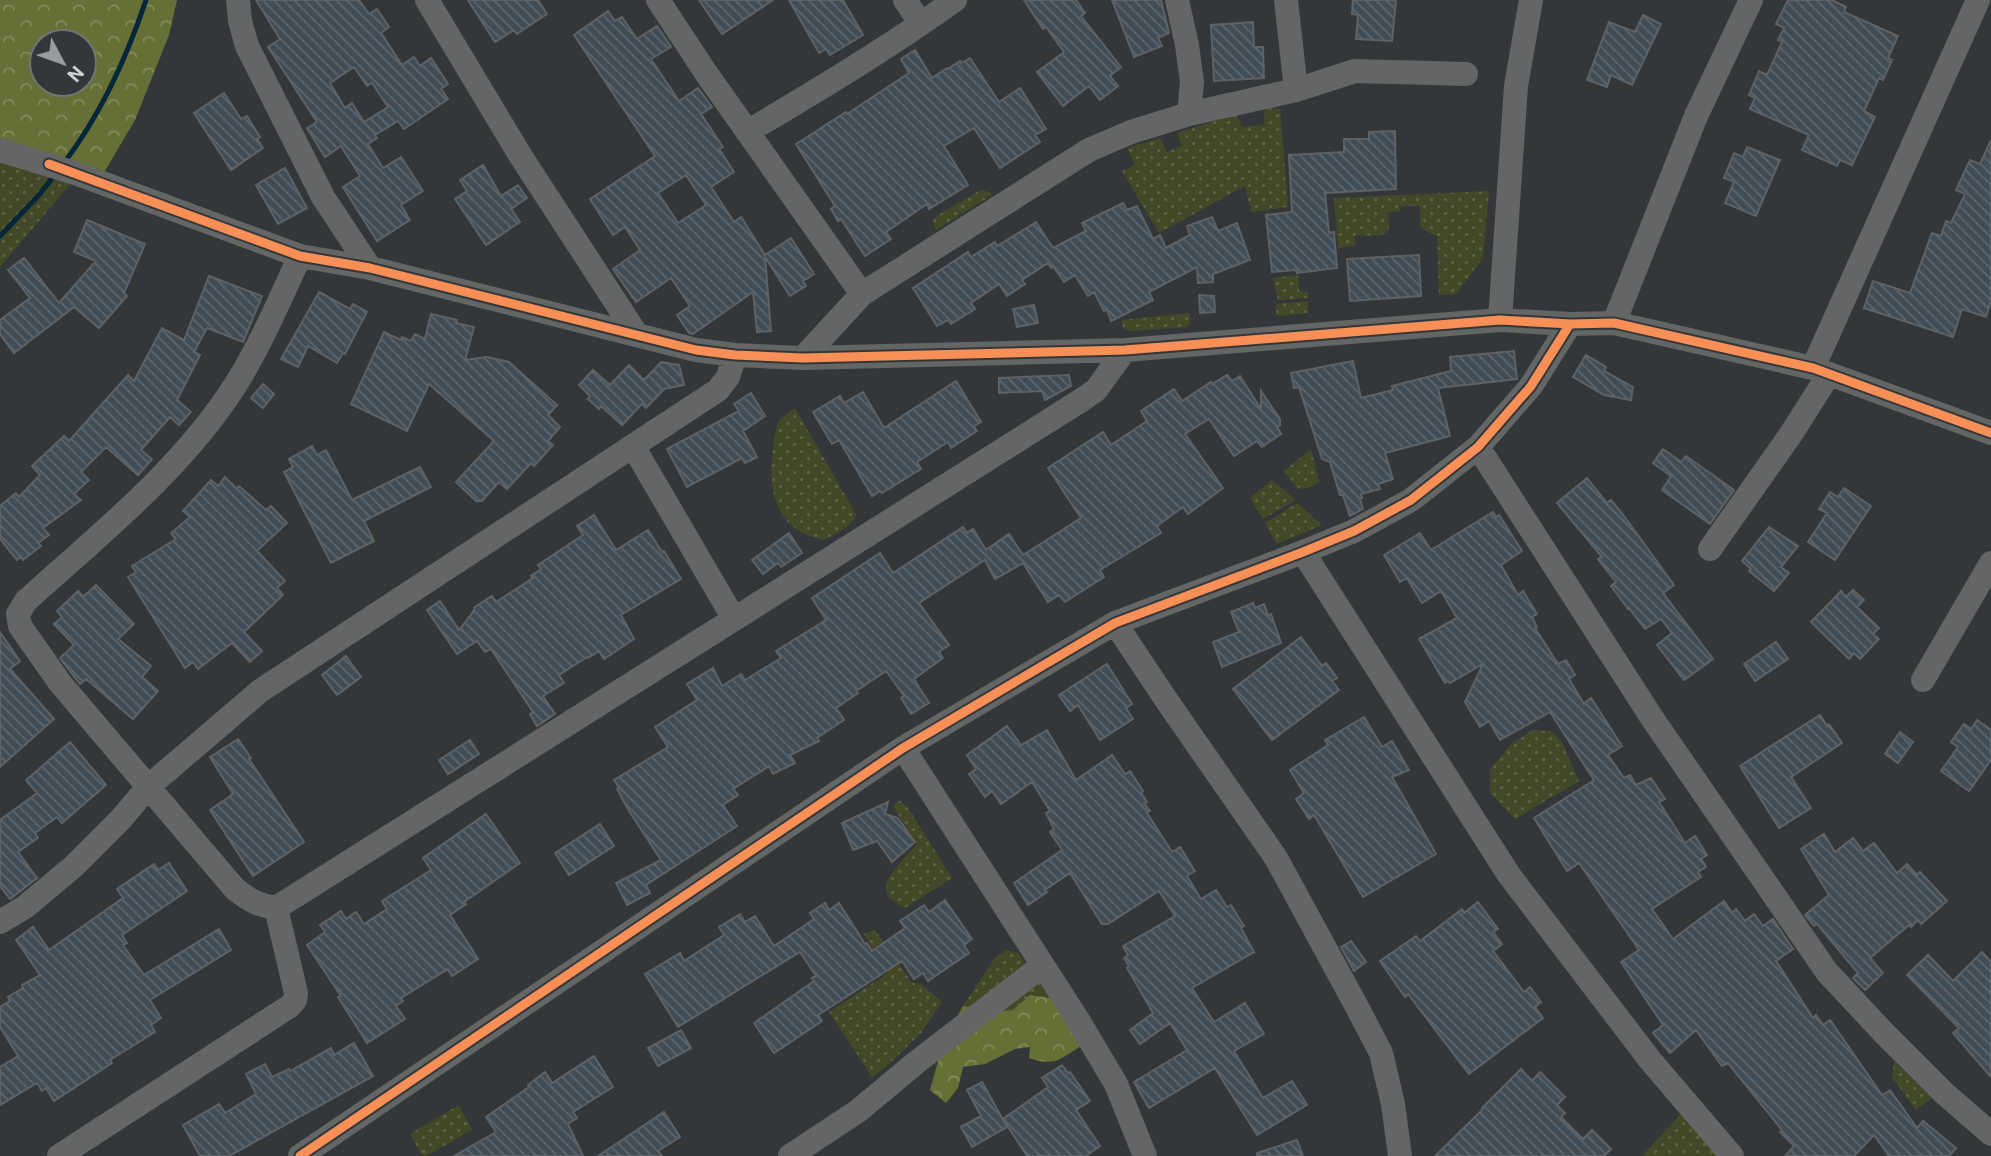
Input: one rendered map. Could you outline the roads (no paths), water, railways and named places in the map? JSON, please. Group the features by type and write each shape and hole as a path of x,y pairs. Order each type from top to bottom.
{"street":[{"path":"238,0 247,46 323,197 370,268"},
{"path":"427,0 520,155 637,335"},
{"path":"658,0 706,74 862,294"},
{"path":"905,0 921,24"},
{"path":"747,132 955,0"},
{"path":"1177,0 1192,82 1189,114"},
{"path":"1286,0 1296,90"},
{"path":"1500,320 1516,86 1531,0"},
{"path":"1614,323 1696,116 1751,0"},
{"path":"1710,549 1791,434 1821,371 1978,0"},
{"path":"803,358 862,294 1089,150 1130,132 1189,114 1296,90 1355,71 1466,74"},
{"path":"0,150 75,173 300,256 370,268 696,350 803,358 1125,350 1500,320 1570,324 1614,323 1821,371 1991,433"},
{"path":"300,256 241,375 196,439 131,505 26,601 18,614 20,626 60,683 235,889 250,901 276,908 1096,390 1125,350"},
{"path":"300,1156 903,748 1115,623 1303,552 1354,530 1411,500 1478,447 1531,386 1570,324"},
{"path":"2,916 25,907 74,866 121,819 148,787 260,691 718,390 728,377 735,355"},
{"path":"633,446 734,619"},
{"path":"1478,447 1652,718 1826,972 1944,1093 1991,1134"},
{"path":"1303,552 1509,875 1650,1060 1732,1156"},
{"path":"1923,680 1991,563"},
{"path":"1115,623 1276,858 1357,1007 1381,1053 1393,1104 1400,1156"},
{"path":"903,748 1078,1020 1116,1084 1145,1156"},
{"path":"59,1156 290,1006 296,993 276,908"},
{"path":"790,1156 858,1111 918,1061 1042,966"}],"waterway":[{"path":"64,163 90,125 112,84 146,0"},
{"path":"0,236 56,173"}]}
